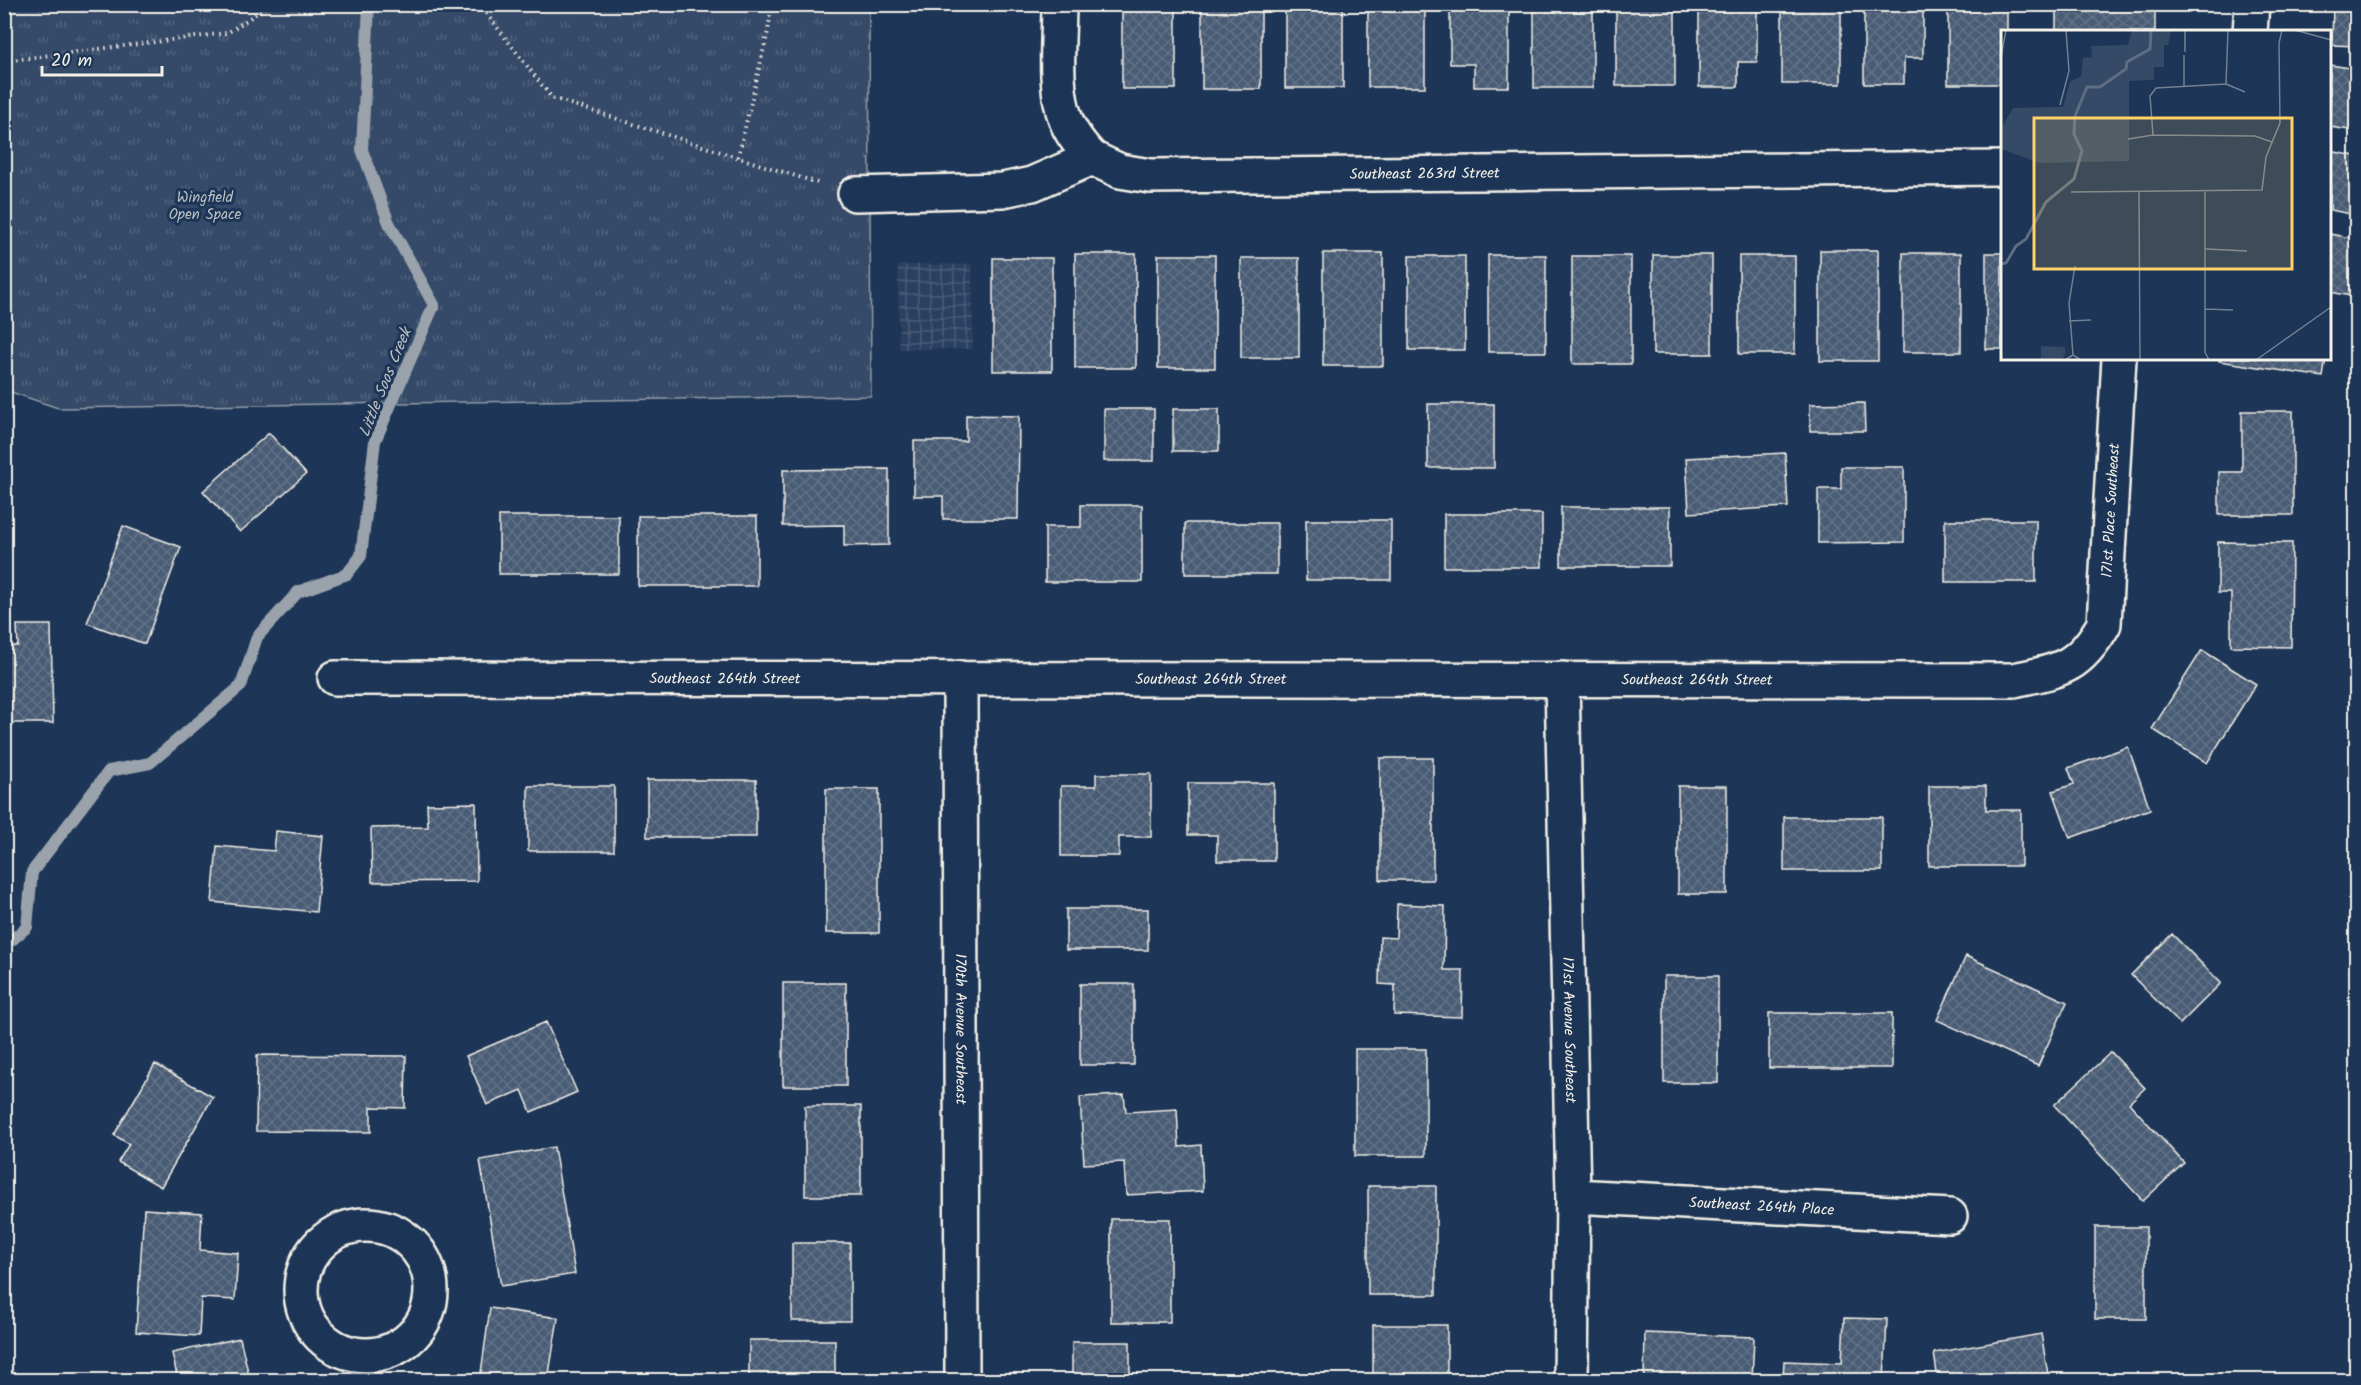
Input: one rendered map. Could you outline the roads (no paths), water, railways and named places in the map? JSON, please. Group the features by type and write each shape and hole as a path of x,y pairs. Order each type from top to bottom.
{"street":[{"path":"855,194 1003,190 1032,184 1092,158 1077,141 1066,121 1059,99 1059,4"},
{"path":"2250,30 2252,4"},
{"name":"Southeast 263rd Street","path":"1092,158 1120,171 1150,176 2001,168"},
{"name":"171st Place Southeast","path":"2080,657 2094,642 2104,624 2119,360"},
{"name":"Southeast 264th Street","path":"335,678 2014,680 2059,670 2080,657"},
{"name":"170th Avenue Southeast","path":"960,678 962,1380"},
{"name":"171st Avenue Southeast","path":"1562,679 1573,1196 1571,1380"},
{"name":"Southeast 264th Place","path":"1573,1196 1950,1216"}],"waterway":[{"name":"Little Soos Creek","path":"4,943 12,940 27,927 32,872 109,771 150,763 241,686 257,637 298,592 347,574 361,556 375,441 434,305 389,223 362,150 369,4"}],"park label":[{"name":"Wingfield Open Space","path":"205,206"}]}
